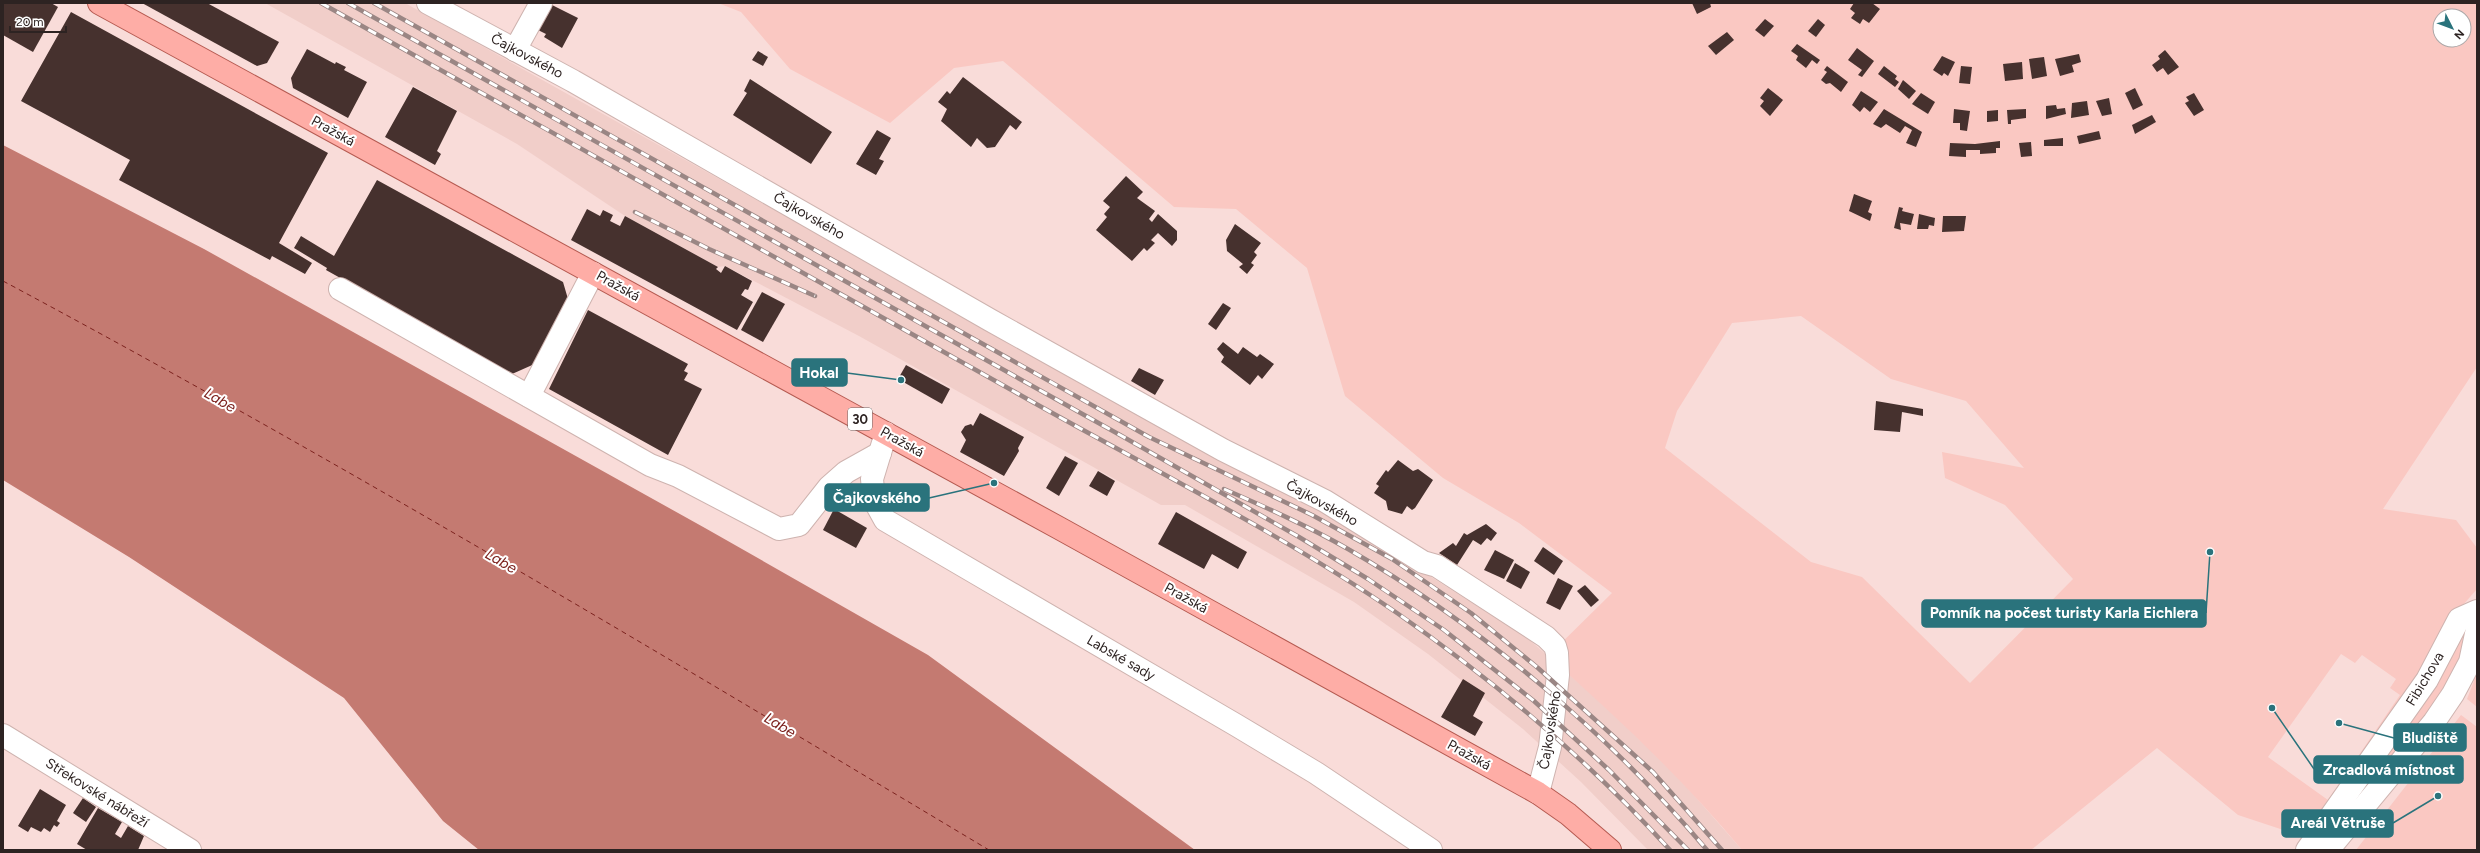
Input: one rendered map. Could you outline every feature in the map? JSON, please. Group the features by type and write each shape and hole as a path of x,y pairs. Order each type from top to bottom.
{"main road":[{"name":"Pražská","path":"99,3 593,273 883,443 1538,793 1568,814 1610,850"}],"street":[{"name":"Čajkovského","path":"428,3 516,50 990,320 1223,450 1325,501 1423,562 1437,566 1546,637 1555,646 1557,653 1558,675 1550,748 1538,793"},
{"path":"516,50 541,3"},
{"path":"529,396 593,273"},
{"path":"340,289 650,466 678,476 778,529 799,525 829,487 883,443"},
{"name":"Labské sady","path":"883,443 872,479 874,500 885,520 1316,773 1431,850"},
{"name":"Fibichova","path":"2307,850 2427,680 2459,619 2477,611"},
{"path":"2328,850 2434,722 2449,700 2470,662 2477,629"},
{"name":"Střekovské nábřeží","path":"3,735 190,850"}],"shaded area":[{"path":"265,3 405,3 900,280 1319,506 1526,637 1619,718 1678,777 1742,850 1648,850 1581,782 1523,729 1428,654 1354,602 1185,505 1161,505 859,336 725,266 718,267 625,216 517,144"},
{"path":"718,3 2477,3 2477,367 2383,509 2456,520 2477,548 2477,589 2456,613 2429,657 2308,838 2238,815 2157,748 2031,850 1742,850 1720,824 1649,749 1548,656 1612,593 1519,523 1443,478 1345,396 1307,268 1236,209 1174,207 1003,61 954,68 890,123 790,69 741,12","holes":["1801,316 1891,379 1966,401 2024,468 1942,452 1945,478 2005,505 2073,579 1970,683 1862,577 1811,562 1665,448 1677,411 1732,323","2341,654 2355,663 2362,655 2396,679 2390,688 2400,695 2328,800 2268,757"]},
{"path":"2467,625 2457,675 2320,850"},
{"path":"2477,673 2477,707 2467,699"},
{"path":"2461,715 2477,727 2477,850 2356,850"}],"water":[{"name":"Labe","path":"3,145 204,249 705,528 928,655 1195,850 479,850 443,821 344,698 129,557 3,480"}],"building":[{"path":"3,3 51,3 58,7 33,52 3,35"},
{"path":"142,3 207,3 279,42 267,63 257,66"},
{"path":"548,3 578,18 562,48 544,37 546,34 534,28"},
{"path":"1692,3 1710,3 1711,7 1697,14"},
{"path":"1854,3 1872,3 1880,9 1869,23 1863,19 1860,24 1851,18 1855,13 1850,9"},
{"path":"71,12 328,153 279,243 312,263 305,274 272,256 270,260 119,180 130,160 21,101"},
{"path":"1765,19 1774,26 1764,37 1755,30"},
{"path":"1818,19 1825,25 1816,37 1808,31"},
{"path":"1727,32 1734,40 1716,55 1708,46"},
{"path":"1797,44 1820,60 1817,64 1812,60 1806,68 1796,60 1798,56 1791,51"},
{"path":"1857,48 1874,61 1862,77 1858,75 1862,70 1848,60"},
{"path":"307,49 335,64 336,62 346,67 344,70 367,82 348,118 293,88 291,78"},
{"path":"2165,50 2179,67 2168,75 2163,68 2157,72 2152,65 2160,59 2158,56"},
{"path":"758,51 768,57 763,66 752,60"},
{"path":"2079,54 2081,62 2072,65 2074,72 2060,76 2055,59"},
{"path":"1942,56 1955,62 1948,76 1944,73 1942,76 1933,70"},
{"path":"2044,57 2047,76 2032,79 2029,59"},
{"path":"2022,62 2023,79 2005,81 2003,64"},
{"path":"1827,66 1848,82 1841,92 1830,83 1826,84 1821,80 1827,72 1824,70"},
{"path":"1884,66 1897,76 1895,79 1899,82 1895,87 1878,74"},
{"path":"1961,66 1972,67 1970,84 1959,83"},
{"path":"963,77 1022,122 1016,130 1010,125 995,147 987,148 977,138 971,147 941,121 947,109 938,102 947,91 950,94"},
{"path":"750,79 832,132 811,164 733,115 747,93 744,91"},
{"path":"1903,80 1916,91 1909,99 1898,89"},
{"path":"413,87 457,111 437,151 441,154 435,165 385,137"},
{"path":"1768,88 1783,100 1770,116 1760,106 1764,101 1760,98"},
{"path":"2135,88 2143,105 2133,110 2125,93"},
{"path":"1861,91 1878,102 1870,112 1864,107 1860,112 1852,105"},
{"path":"1921,93 1935,102 1928,114 1912,104"},
{"path":"2194,93 2204,110 2194,116 2185,103 2189,101 2186,97"},
{"path":"2109,98 2112,114 2102,116 2096,101"},
{"path":"2087,101 2089,115 2071,118 2072,103"},
{"path":"2056,105 2057,109 2065,108 2066,114 2046,119 2046,106"},
{"path":"1884,109 1922,132 1916,147 1906,143 1912,130 1905,126 1900,133 1886,124 1881,128 1873,124"},
{"path":"1954,109 1970,111 1967,131 1960,130 1960,123 1953,123"},
{"path":"2026,109 2026,118 2011,120 2011,124 2008,124 2007,110"},
{"path":"1998,110 1998,121 1987,122 1987,111"},
{"path":"2152,115 2156,122 2135,134 2132,125"},
{"path":"877,130 891,138 879,159 884,161 876,175 856,164"},
{"path":"2099,131 2101,139 2079,144 2077,136"},
{"path":"2063,138 2063,146 2044,146 2044,140"},
{"path":"2000,141 2000,148 1996,148 1996,153 1980,154 1980,150 1966,150 1966,157 1949,156 1950,143 1975,144"},
{"path":"2031,142 2032,156 2021,157 2019,143"},
{"path":"1126,176 1143,192 1137,198 1155,211 1149,219 1152,222 1158,214 1177,231 1177,240 1172,246 1158,233 1151,240 1155,243 1147,251 1144,248 1132,261 1096,230 1107,217 1104,214 1110,207 1103,201"},
{"path":"377,180 563,282 568,299 539,362 512,374 326,270 327,268 294,248 301,236 334,256"},
{"path":"1854,194 1872,201 1868,212 1872,214 1870,221 1849,211"},
{"path":"1899,207 1903,208 1902,211 1914,214 1911,225 1900,223 1901,230 1894,228"},
{"path":"587,209 600,216 603,210 613,215 610,221 620,226 625,216 718,267 716,269 721,273 725,266 752,281 748,290 745,289 741,295 753,302 737,330 571,240"},
{"path":"1919,214 1935,218 1934,226 1929,225 1928,229 1917,229"},
{"path":"1943,216 1966,216 1964,231 1942,232"},
{"path":"1235,224 1261,243 1254,252 1257,255 1251,263 1254,265 1247,274 1239,267 1243,264 1227,251 1226,240"},
{"path":"762,292 785,304 763,342 741,330"},
{"path":"1223,303 1231,308 1216,330 1208,324"},
{"path":"588,310 688,364 684,371 688,373 684,380 702,389 668,455 549,389"},
{"path":"1223,342 1238,354 1243,347 1257,357 1260,354 1274,364 1262,379 1258,375 1250,385 1221,362 1224,357 1217,349"},
{"path":"906,365 950,389 942,404 898,379"},
{"path":"1139,368 1164,380 1155,395 1131,381"},
{"path":"1876,401 1923,409 1923,416 1902,412 1900,432 1874,430"},
{"path":"980,413 1024,437 1018,448 1019,451 1004,476 960,452 966,440 961,432 965,426 971,424 973,426"},
{"path":"1065,456 1078,463 1059,496 1046,488"},
{"path":"1398,460 1413,471 1418,469 1433,480 1415,508 1412,510 1407,506 1402,514 1388,510 1386,501 1374,493 1379,486 1376,484 1386,470 1388,472"},
{"path":"1098,471 1115,481 1107,496 1089,486"},
{"path":"834,509 867,528 856,548 823,530"},
{"path":"1176,512 1247,552 1238,569 1212,554 1204,569 1158,544"},
{"path":"1486,524 1497,533 1491,541 1487,538 1481,545 1473,540 1457,565 1439,553 1453,543 1456,546 1464,533 1467,535"},
{"path":"1543,547 1563,561 1554,575 1534,561"},
{"path":"1495,550 1514,560 1504,579 1484,570"},
{"path":"1515,563 1530,572 1521,589 1506,581"},
{"path":"1558,578 1573,586 1560,610 1546,603"},
{"path":"1585,585 1599,600 1591,607 1577,591"},
{"path":"1463,679 1485,693 1473,716 1483,722 1475,736 1441,717"},
{"path":"40,789 66,805 57,821 60,823 57,827 54,825 50,832 44,828 41,832 31,827 28,832 18,826"},
{"path":"83,798 96,807 86,822 73,813"},
{"path":"98,808 122,822 115,834 121,838 128,826 144,836 138,850 87,850 77,844"}],"ferry route":[{"path":"3,281 253,418 376,488 622,631 989,850"}],"railway":[{"path":"321,3 1063,419 1257,526 1352,583 1434,639 1506,695 1607,785 1670,850"},
{"path":"348,3 1120,435 1299,537 1368,579 1444,630 1534,701 1609,770 1688,850"},
{"path":"374,3 1149,437 1312,515 1392,559 1471,613 1538,668 1653,772 1722,850"},
{"path":"635,212 709,249 815,296"},
{"path":"1224,489 1271,510 1348,549 1398,579 1494,647 1585,723 1668,806 1707,850"}],"place":[{"name":"Hokal","path":"901,380"},
{"name":"Čajkovského","path":"994,483"},
{"name":"Pomník na počest turisty Karla Eichlera","path":"2210,552"},
{"name":"Zrcadlová místnost","path":"2272,708"},
{"name":"Bludiště","path":"2339,723"},
{"name":"Areál Větruše","path":"2438,796"}]}
